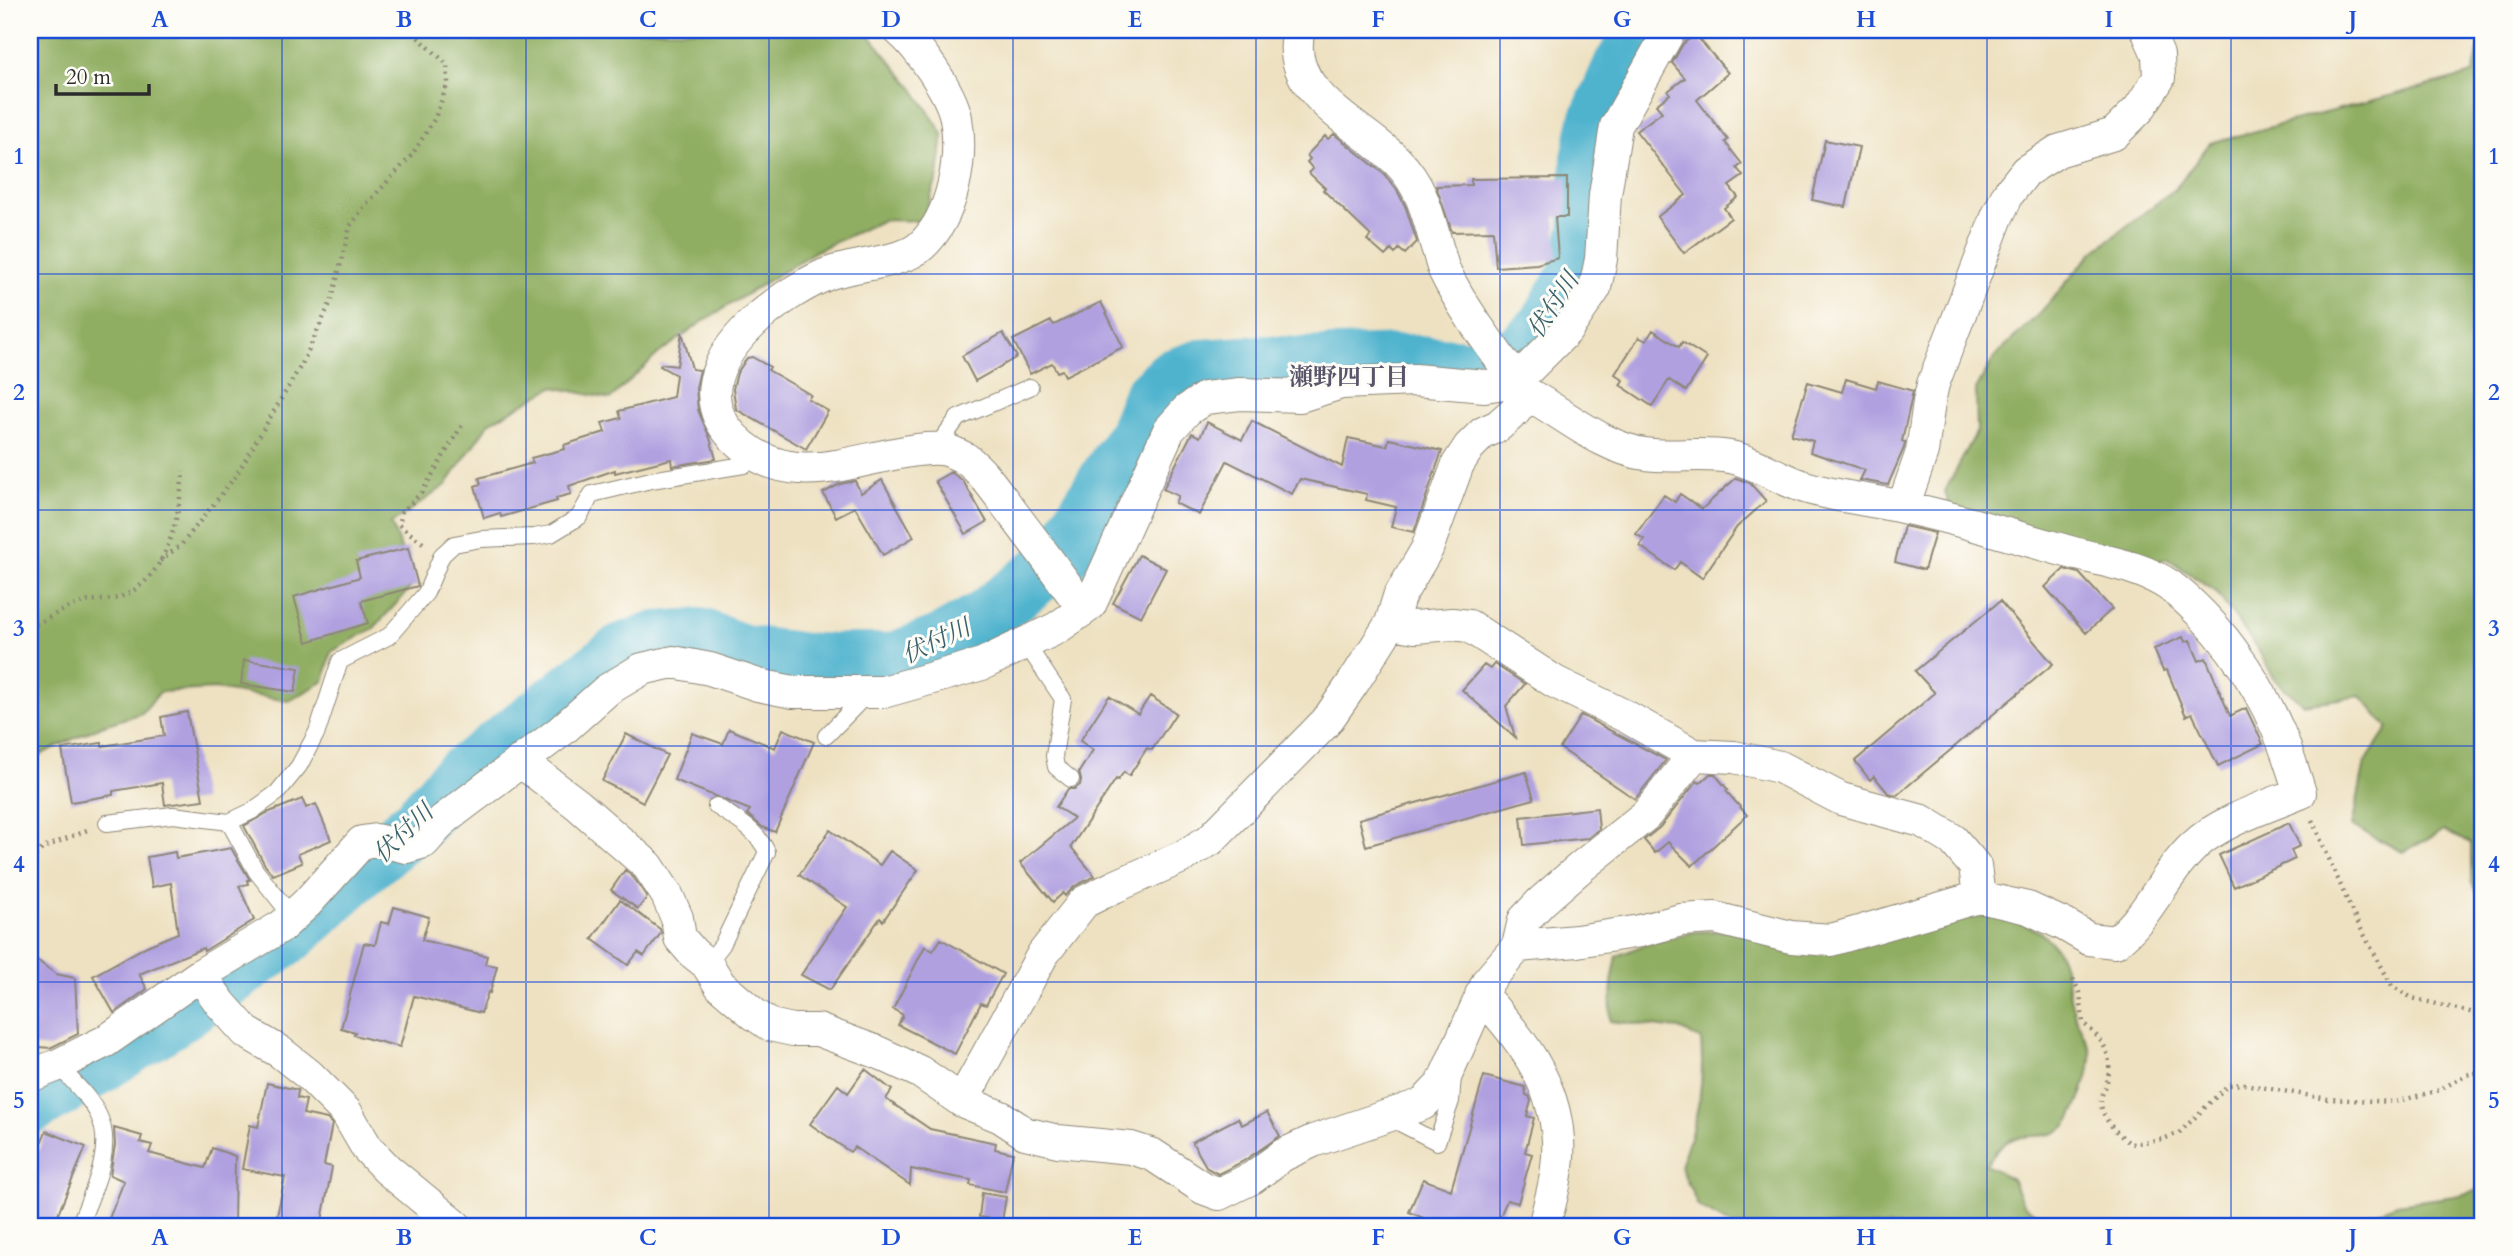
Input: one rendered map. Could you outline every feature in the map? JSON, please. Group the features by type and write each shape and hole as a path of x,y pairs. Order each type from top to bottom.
{"street":[{"path":"899,30 910,40 938,78 956,115 958,148 954,180 937,227 919,248 889,259 827,274 773,306 727,351 714,383 716,409 729,435 757,458 796,468 819,470 887,455 934,450 946,450 966,459 991,485 1083,609"},
{"path":"962,1101 1043,954 1084,902 1162,867 1210,840 1326,722 1391,624 1399,597 1427,549 1458,464 1476,440 1498,426 1523,400 1509,371 1444,271 1427,206 1413,180 1396,160 1319,96 1305,80 1296,53 1299,30"},
{"path":"44,1070 209,987 307,903 362,842 424,842 443,820 561,731 607,690 642,669 673,662 710,669 758,685 793,692 883,692 961,670 1026,645 1057,628 1090,604 1169,430 1187,410 1205,398 1240,394 1300,396 1341,383 1416,380 1485,386 1509,371 1566,331 1595,288 1601,259 1605,195 1616,126 1670,30"},
{"path":"1903,507 1922,452 1933,384 2008,194 2026,171 2058,151 2114,134 2139,109 2159,78 2158,55 2147,30"},
{"path":"1509,371 1545,403 1583,429 1606,441 1645,454 1690,453 1732,457 1806,488 1903,507 2109,561 2168,585 2204,618 2231,649 2255,686 2277,728 2300,793 2231,822 2194,845 2132,930 2115,942 2089,939 2028,908 1979,897 1831,940 1791,937 1715,918 1681,920 1640,931 1577,941 1518,946"},
{"path":"1391,624 1415,627 1452,624 1469,626 1555,682 1627,717 1693,755 1734,757 1780,767 1841,799 1922,821 1953,840 1975,866 1979,897"},
{"path":"520,761 610,831 648,866 667,895 677,918 680,938 707,964 720,985 771,1025 793,1030 818,1031 877,1052 919,1072 962,1101 1001,1117 1025,1133 1058,1141 1131,1148 1153,1154 1203,1188 1219,1194 1252,1178 1283,1155 1313,1141 1423,1104 1442,1084 1488,981 1518,946 1524,920 1590,859 1646,815 1693,755"},
{"path":"209,987 246,1032 280,1052 309,1075 346,1112 366,1148 387,1169 456,1226"},
{"path":"1481,995 1510,1026 1552,1099 1558,1142 1553,1189 1544,1226"}],"lane":[{"path":"934,450 947,429 958,418 1030,387"},
{"path":"107,823 173,815 229,822 252,811 277,793 299,766 317,732 340,661 389,636 408,617 426,593 442,555 454,544 481,539 551,534 579,517 592,495 608,489 733,468 757,458"},
{"path":"1026,645 1063,699 1054,756 1056,767 1070,779"},
{"path":"826,736 868,693"},
{"path":"707,964 722,945 767,852 763,843 745,824 716,806"},
{"path":"229,822 256,871 291,915"},
{"path":"44,1070 84,1094 100,1118 104,1145 101,1169 79,1226"}],"path":[{"path":"160,561 182,544 235,477 321,327 332,299 350,226 412,155 435,118 448,83 447,64 410,30"},
{"path":"442,555 399,525 402,512 422,492 461,425"},
{"path":"30,628 85,601 114,599 136,590 150,577 160,561 180,511 183,471"},
{"path":"2300,793 2354,916 2392,986 2412,998 2474,1013 2483,1018"},
{"path":"30,860 43,848 107,823"},
{"path":"2073,979 2080,993 2083,1023 2098,1035 2107,1050 2110,1067 2101,1100 2106,1116 2117,1133 2131,1144 2163,1139 2179,1133 2228,1085 2244,1084 2328,1099 2395,1102 2440,1090 2465,1075 2483,1072"}],"green space":[{"path":"30,30 865,30 914,89 943,134 938,176 922,221 883,220 816,251 702,322 658,354 610,399 553,387 489,423 446,485 391,524 415,583 374,628 331,652 324,681 289,701 215,689 160,692 142,713 101,726 35,757 30,762"},
{"path":"2483,30 2483,902 2471,881 2471,843 2443,831 2403,852 2352,826 2365,763 2388,728 2361,696 2303,704 2276,681 2257,648 2216,592 2167,558 2132,572 1954,523 1945,491 1977,431 1976,390 1995,356 2040,313 2092,253 2175,189 2210,143 2473,74"},
{"path":"1978,915 2024,924 2040,933 2055,947 2064,966 2073,1008 2090,1048 2091,1058 2086,1082 2075,1110 2063,1129 2008,1141 1986,1165 2012,1179 2023,1204 2051,1226 1733,1226 1698,1206 1680,1166 1691,1134 1701,1089 1701,1039 1679,1029 1610,1021 1612,982 1617,956 1646,944 1694,932 1950,922"},
{"path":"2483,1189 2483,1226 2340,1226 2397,1204"}],"building":[{"path":"1695,34 1728,73 1697,100 1728,140 1725,142 1742,164 1737,168 1743,176 1729,186 1738,197 1724,208 1731,218 1684,253 1657,217 1686,195 1636,131 1662,112 1656,105 1685,78 1672,63 1683,44"},
{"path":"1334,134 1384,174 1397,190 1417,242 1405,254 1399,249 1395,254 1391,250 1385,256 1367,240 1371,236 1309,173 1313,169 1307,162 1310,159 1307,155 1325,136 1328,139"},
{"path":"1825,140 1859,147 1846,207 1812,200"},
{"path":"1567,178 1567,217 1555,217 1558,258 1537,264 1496,267 1493,231 1452,232 1436,186 1471,185 1471,179"},
{"path":"1101,302 1123,347 1065,376 1062,370 1057,372 1052,363 1030,374 1013,340 1051,321 1054,325"},
{"path":"1653,330 1679,347 1682,342 1707,358 1686,391 1669,380 1652,406 1620,385 1623,380 1615,374 1639,337 1646,341"},
{"path":"682,332 692,369 700,370 696,388 698,410 716,459 672,466 671,459 615,473 615,470 569,486 571,494 556,498 557,501 501,517 500,513 484,518 475,486 481,484 479,478 533,463 531,458 565,449 564,445 605,432 602,423 621,418 619,411 673,397 676,375 660,366 677,366"},
{"path":"1003,333 1017,357 975,381 962,356"},
{"path":"752,357 770,367 768,370 811,395 808,399 828,411 806,449 736,409 733,389 737,373 747,358"},
{"path":"1846,379 1876,388 1878,381 1913,391 1902,441 1905,442 1904,448 1888,485 1860,480 1865,470 1810,452 1813,441 1791,435 1808,382 1842,392"},
{"path":"1252,421 1342,467 1348,438 1387,446 1389,439 1442,451 1414,532 1391,527 1396,507 1366,500 1367,494 1300,479 1292,494 1227,461 1199,515 1175,503 1178,496 1163,489 1192,433 1200,437 1207,422 1242,440"},
{"path":"951,472 963,481 987,522 966,534 935,481"},
{"path":"1736,478 1750,483 1766,501 1737,527 1702,578 1680,562 1674,570 1640,546 1644,539 1636,534 1664,495 1675,502 1680,494 1702,509"},
{"path":"882,480 914,537 883,555 855,507 836,517 823,493 840,484 855,481 861,493"},
{"path":"1904,526 1935,533 1924,570 1895,562"},
{"path":"408,548 418,586 361,601 368,623 307,642 294,597 360,577 356,561"},
{"path":"1139,555 1166,569 1141,617 1113,603"},
{"path":"2064,569 2079,573 2112,609 2086,633 2045,587"},
{"path":"2000,601 2053,664 1897,795 1888,793 1874,776 1870,780 1855,761 1935,693 1915,671"},
{"path":"2183,637 2185,642 2190,640 2199,661 2206,658 2230,716 2246,708 2263,744 2218,766 2192,713 2186,716 2167,670 2163,671 2154,649"},
{"path":"244,660 299,668 295,692 241,684"},
{"path":"1494,664 1525,684 1506,706 1515,737 1462,690 1484,665 1490,669"},
{"path":"1109,696 1138,714 1150,696 1176,713 1152,750 1147,748 1129,776 1124,772 1116,779 1071,847 1095,876 1075,886 1065,896 1063,893 1053,902 1020,863 1074,818 1056,807 1068,789 1080,785 1079,772 1093,750 1080,741"},
{"path":"187,712 203,800 165,805 162,783 113,791 113,795 71,802 62,749 164,736 161,717"},
{"path":"1581,715 1666,760 1635,799 1560,748"},
{"path":"729,729 775,748 783,729 814,742 775,832 762,827 747,814 750,810 674,780 692,733 723,744"},
{"path":"626,734 667,755 643,802 602,781"},
{"path":"1526,772 1534,799 1366,846 1359,819"},
{"path":"1710,774 1715,774 1747,815 1692,866 1668,842 1655,853 1644,840 1660,827 1697,781 1700,783"},
{"path":"302,799 306,808 316,804 331,840 298,854 302,863 273,875 244,826"},
{"path":"1597,808 1599,829 1588,838 1524,845 1521,817"},
{"path":"2289,823 2300,846 2291,850 2295,859 2234,887 2219,855"},
{"path":"830,830 880,865 890,851 918,870 883,921 880,918 830,990 801,975 847,907 799,875"},
{"path":"231,848 250,880 247,880 248,884 239,886 254,920 204,951 203,948 139,974 147,989 114,1013 93,976 147,946 178,933 171,883 152,887 147,857 175,852 176,858"},
{"path":"625,870 647,897 638,909 611,890"},
{"path":"620,900 660,929 661,933 644,956 638,952 628,965 592,939"},
{"path":"394,907 429,917 422,940 487,956 485,964 497,966 481,1013 414,996 400,1047 354,1035 355,1032 341,1028 364,943 375,945 381,922 389,924"},
{"path":"941,939 1003,974 986,1005 981,1003 955,1054 898,1025 903,1015 893,1009 925,946 933,951"},
{"path":"30,955 56,974 75,978 78,1034 50,1048 30,1046 33,1018 30,1018"},
{"path":"865,1069 892,1090 886,1099 930,1129 996,1143 995,1149 1013,1153 1005,1192 970,1185 971,1180 911,1169 910,1185 854,1147 850,1152 810,1124 838,1085 848,1093"},
{"path":"1484,1076 1525,1087 1526,1095 1531,1101 1527,1116 1534,1118 1525,1152 1532,1154 1518,1203 1507,1200 1496,1226 1442,1226 1409,1212 1423,1179 1451,1190"},
{"path":"267,1083 298,1090 297,1098 306,1100 303,1114 327,1119 332,1124 324,1165 332,1167 321,1226 275,1226 285,1177 242,1169 250,1125 258,1127"},
{"path":"1267,1112 1280,1136 1242,1162 1218,1174 1207,1168 1192,1142 1238,1118 1242,1125"},
{"path":"114,1128 142,1136 140,1142 152,1145 149,1153 205,1168 212,1148 235,1156 234,1226 106,1226 124,1181 110,1175 115,1145"},
{"path":"46,1131 86,1147 53,1226 30,1226 30,1171"},
{"path":"982,1193 1006,1197 1002,1221 979,1217"}],"waterway":[{"name":"伏付川","path":"30,1107 172,1020 293,933 364,867 417,823 456,779 622,651 657,639 700,636 745,653 806,661 891,661 942,642 984,618 1062,557 1080,521 1136,433 1150,397 1171,377 1201,367 1259,363 1299,365 1406,362 1474,368 1520,352 1546,326 1577,273 1587,230 1589,159 1597,121 1621,66 1644,30"}],"district":[{"name":"瀬野四丁目","path":"1349,377"}]}
